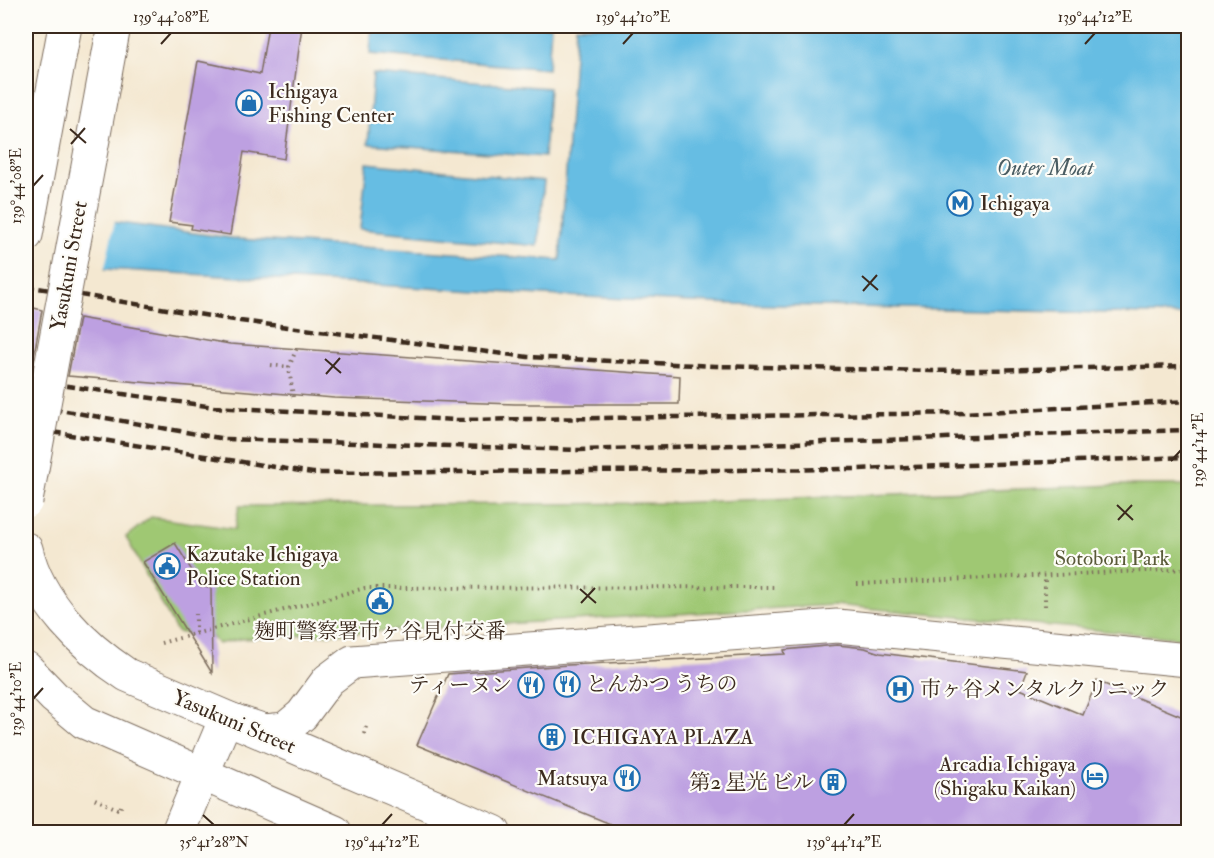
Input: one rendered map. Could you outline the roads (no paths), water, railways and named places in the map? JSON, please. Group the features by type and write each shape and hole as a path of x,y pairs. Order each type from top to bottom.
{"main road":[{"path":"26,235 64,26"},
{"name":"Yasukuni Street","path":"26,503 114,26"},
{"name":"Yasukuni Street","path":"26,549 41,587 57,612 74,633 102,659 127,675 494,832"},
{"path":"178,832 226,718 265,731 285,729 302,715 328,680 352,662 837,626 1188,660"},
{"path":"26,668 54,697 84,722 335,832"}],"water":[{"path":"372,26 551,26 548,69 370,54"},
{"name":"Outer Moat","path":"576,26 1188,26 1188,315 734,304 542,295 105,269 26,259 105,221 238,239 560,260"},
{"path":"373,74 549,88 544,157 368,144"},
{"path":"367,163 544,181 538,246 360,229"}],"railway":[{"path":"26,286 240,321 528,357 716,366 931,371 1188,366"},
{"path":"26,380 214,407 457,420 966,413 1188,401"},
{"path":"26,404 225,439 580,450 1188,430"},
{"path":"26,428 313,473 857,469 1188,457"}],"place":[{"name":"Ichigaya Fishing Center","path":"249,103"},
{"name":"Ichigaya","path":"960,203"},
{"name":"Kazutake Ichigaya Police Station","path":"167,566"},
{"name":"麹町警察署市ヶ谷見付交番","path":"380,601"},
{"name":"とんかつ うちの","path":"567,684"},
{"name":"ティーヌン","path":"531,685"},
{"name":"市ヶ谷メンタルクリニック","path":"900,689"},
{"name":"ICHIGAYA PLAZA","path":"552,737"},
{"name":"Arcadia Ichigaya (Shigaku Kaikan)","path":"1095,776"},
{"name":"Matsuya","path":"627,778"},
{"name":"第2 星光 ビル","path":"833,782"}],"park label":[{"name":"Sotobori Park","path":"1112,558"}]}
